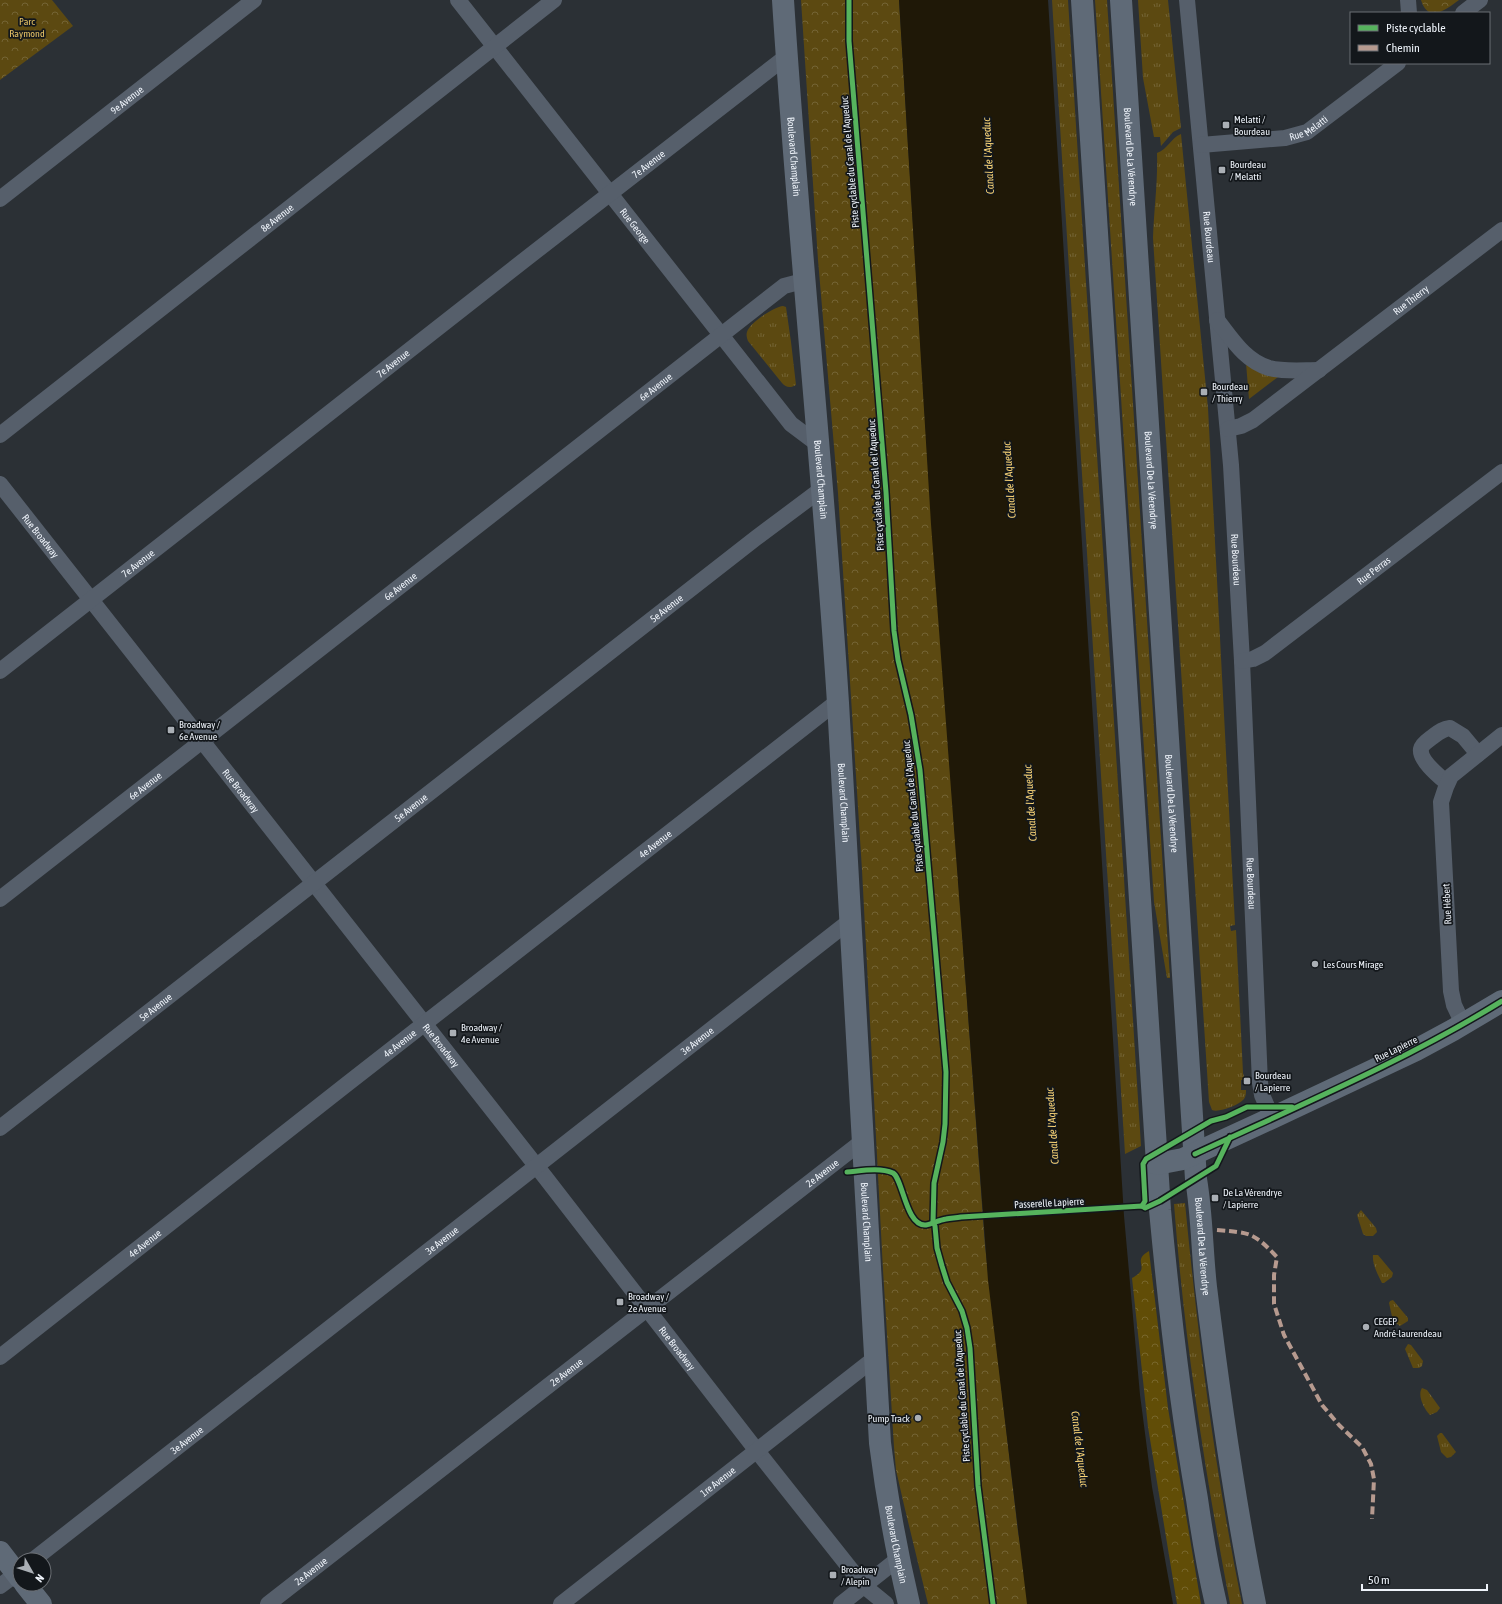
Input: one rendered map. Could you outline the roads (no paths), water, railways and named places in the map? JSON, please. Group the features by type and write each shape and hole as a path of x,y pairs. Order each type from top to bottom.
{"main road":[{"name":"Boulevard Champlain","path":"783,0 804,281 823,488 838,701 880,1443 886,1496 898,1559 909,1604"},
{"path":"1082,0 1161,1225 1178,1373 1192,1471 1216,1604"},
{"name":"Boulevard De La Vérendrye","path":"1121,0 1195,1154 1206,1285 1222,1407 1235,1496 1255,1604"},
{"name":"Rue Lapierre","path":"1157,1164 1183,1159 1195,1154 1416,1050 1502,1000"},
{"path":"0,1552 12,1572"},
{"path":"29,1592 41,1604"}],"street":[{"name":"9e Avenue","path":"0,199 254,0"},
{"name":"Rue George","path":"458,0 791,424 819,445"},
{"name":"8e Avenue","path":"0,435 554,0"},
{"name":"Rue Bourdeau","path":"1186,0 1232,478 1242,662 1260,1083 1262,1094 1272,1118"},
{"path":"1408,0 1409,12"},
{"path":"1464,12 1480,0"},
{"name":"7e Avenue","path":"0,672 91,599 787,56"},
{"name":"Rue Melatti","path":"1201,144 1285,138 1307,132 1397,64"},
{"name":"Rue Thierry","path":"1228,429 1241,426 1254,420 1502,230"},
{"name":"6e Avenue","path":"0,899 720,335 784,286 804,281"},
{"path":"1217,320 1242,352 1250,359 1262,365 1276,369 1319,370"},
{"name":"Rue Perras","path":"1242,662 1253,659 1265,653 1502,472"},
{"name":"Rue Broadway","path":"0,484 536,1166 757,1451 864,1586 886,1604"},
{"name":"5e Avenue","path":"0,1128 756,538 823,488"},
{"name":"4e Avenue","path":"0,1357 838,701"},
{"path":"1447,783 1435,772 1421,754 1424,744 1440,730 1450,728 1462,736 1478,754"},
{"name":"Rue Hébert","path":"1463,1024 1454,1004 1451,991 1442,802 1447,783 1456,772 1502,735"},
{"name":"3e Avenue","path":"44,1552 851,920"},
{"name":"2e Avenue","path":"268,1604 864,1140"},
{"name":"1re Avenue","path":"561,1604 875,1358"},
{"path":"841,1604 898,1559"}],"water":[{"name":"Canal de l'Aqueduc","path":"899,0 1048,0 1124,1216 1140,1395 1152,1487 1173,1604 1027,1604 988,1280 931,524"}],"place":[{"name":"Melatti / Bourdeau","path":"1226,125"},
{"name":"Bourdeau / Melatti","path":"1222,170"},
{"name":"Bourdeau / Thierry","path":"1204,392"},
{"name":"Broadway / 6e Avenue","path":"171,730"},
{"name":"Les Cours Mirage","path":"1315,964"},
{"name":"Broadway / 4e Avenue","path":"453,1033"},
{"name":"Bourdeau / Lapierre","path":"1247,1081"},
{"name":"De La Vérendrye / Lapierre","path":"1215,1198"},
{"name":"Broadway / 2e Avenue","path":"620,1302"},
{"name":"CEGEP André-laurendeau","path":"1366,1327"},
{"name":"Pump Track","path":"918,1418"},
{"name":"Broadway / Alepin","path":"833,1575"}],"park label":[{"name":"Parc Raymond","path":"27,26"}]}
